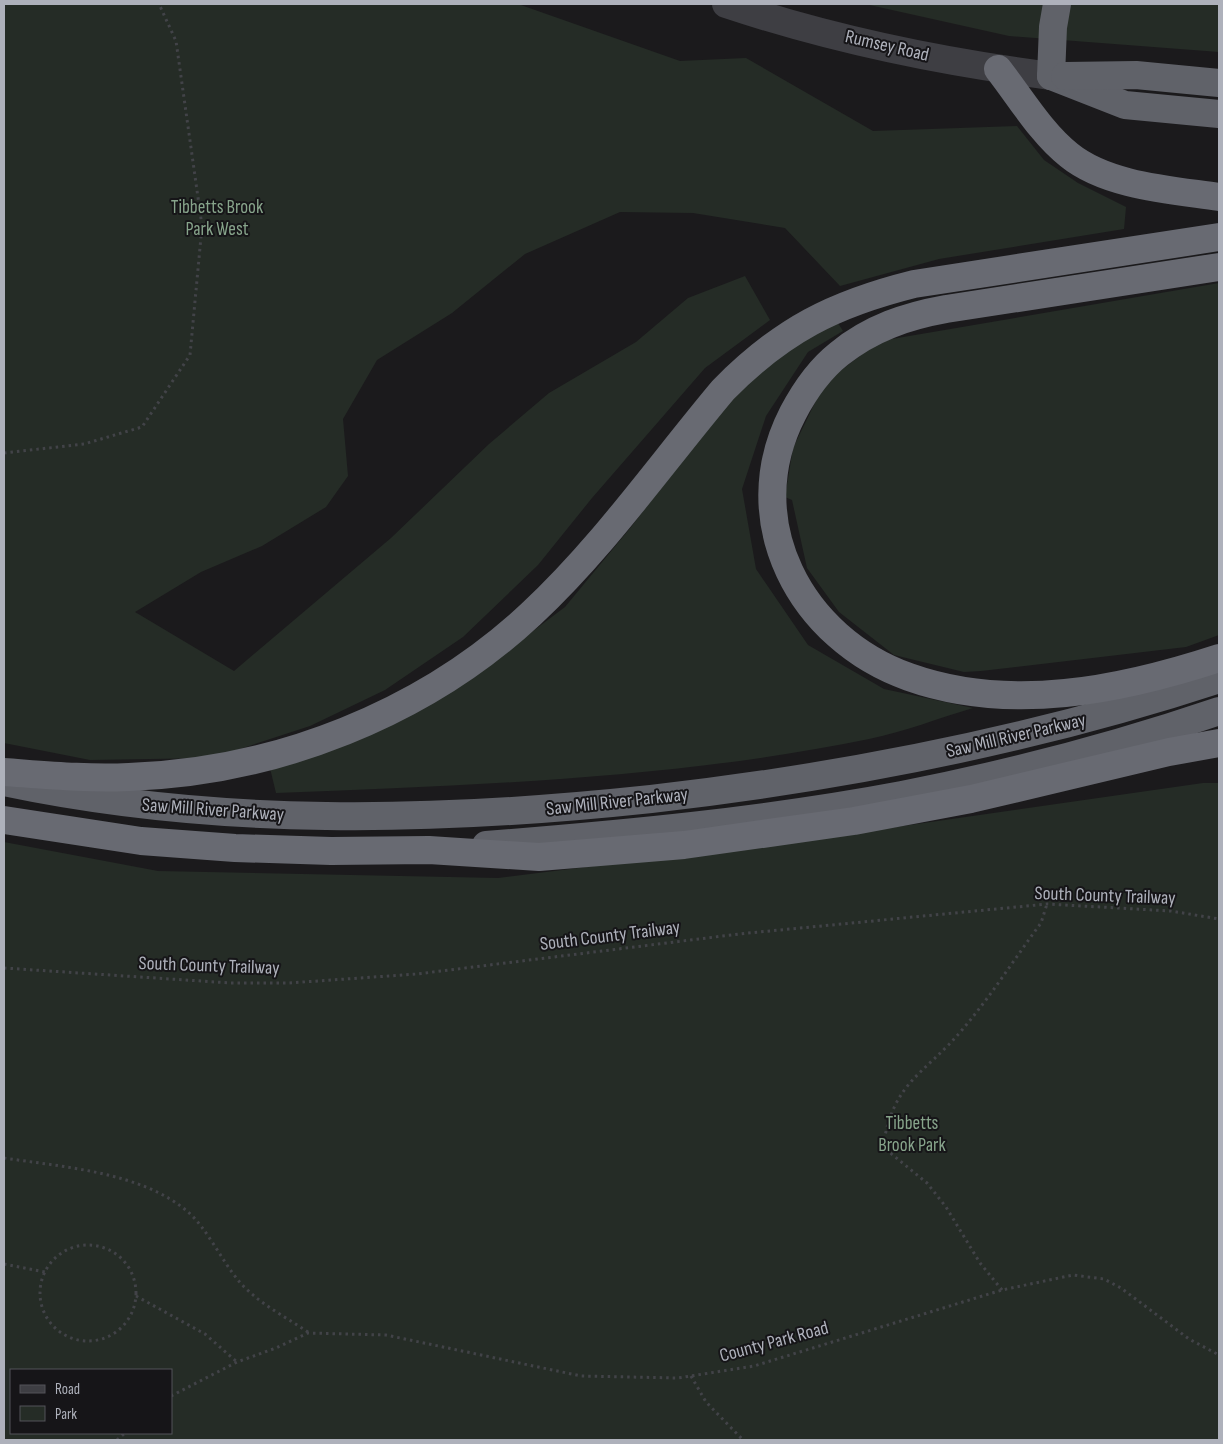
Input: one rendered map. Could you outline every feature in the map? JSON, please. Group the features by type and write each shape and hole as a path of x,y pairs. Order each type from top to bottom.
{"highway":[{"path":"1051,76 1053,28 1057,4"},
{"path":"998,69 1048,134 1067,154 1082,165 1114,178 1219,197"},
{"path":"1051,76 1136,75 1219,83"},
{"path":"1051,76 1125,105 1219,114"},
{"path":"4,772 122,777 196,771 266,757 338,733 378,717 431,689 458,672 531,614 590,552 724,390 760,356 807,323 843,305 914,284 1219,237"},
{"path":"1219,267 946,308 906,317 880,328 838,355 825,367 801,400 787,426 779,448 773,496 775,527 784,559 807,603 820,620 851,647 909,677 967,691 1007,694 1058,694 1115,686 1219,658"},
{"name":"Saw Mill River Parkway","path":"4,782 103,800 246,814 394,816 526,811 715,791 907,761 1050,729 1219,679"},
{"name":"Saw Mill River Parkway","path":"4,820 142,841 235,848 331,851 429,850 715,824 900,795 963,782 1098,748 1219,711"},
{"path":"429,850 539,857 639,850 744,838 937,806 1169,752 1219,743"}],"street":[{"name":"Rumsey Road","path":"726,4 890,48 998,69 1051,76"}],"path":[{"path":"4,453 84,444 142,428 190,355 202,226 176,41 159,4"},
{"path":"1002,1290 980,1263 946,1207 927,1183 883,1147 886,1124 896,1102 912,1078 962,1031 1041,922 1047,904"},
{"name":"South County Trailway","path":"4,968 231,983 289,983 417,974 739,934 1047,904 1171,911 1219,919"},
{"path":"4,1158 76,1169 117,1179 164,1194 190,1213 239,1281 256,1298 308,1333"},
{"path":"82,1245 97,1246 112,1251 124,1260 132,1273 137,1289 136,1296 135,1306 128,1320 117,1332 102,1340 86,1342 70,1338 56,1330 46,1317 40,1302 40,1285 45,1272 55,1258 68,1249 82,1245"},
{"path":"4,1264 45,1272"},
{"name":"County Park Road","path":"308,1333 386,1335 581,1376 678,1378 754,1366 1002,1290 1073,1275 1104,1278 1121,1288 1189,1339 1219,1355"},
{"path":"136,1296 205,1334 237,1362"},
{"path":"172,1395 237,1362 276,1348 308,1333"},
{"path":"691,1376 706,1402 743,1440"}],"green space":[{"name":"Tibbetts Brook Park West","path":"4,4 518,4 680,61 746,58 873,131 1017,126 1044,160 1078,183 1126,207 1124,229 939,259 840,286 785,228 693,213 620,212 525,254 452,313 377,360 343,419 348,476 326,507 262,546 201,572 135,612 234,671 391,538 489,444 549,393 636,342 688,298 745,276 770,320 705,368 592,498 538,565 463,637 385,690 310,726 212,758 90,760 4,743"},
{"path":"865,4 1219,4 1219,52 1009,36"},
{"path":"1219,283 1219,635 1186,647 964,672 894,655 839,612 807,568 792,500 785,497 793,448 825,382 880,341"},
{"path":"836,320 843,331 808,352 766,416 742,489 756,569 808,645 884,689 973,708 908,729 869,739 722,763 648,772 499,783 276,793 269,764 453,691 565,607 631,527 714,418 773,357"},
{"name":"Tibbetts Brook Park","path":"1203,783 1219,783 1219,1440 4,1440 4,842 158,871 498,878 826,837"}]}
